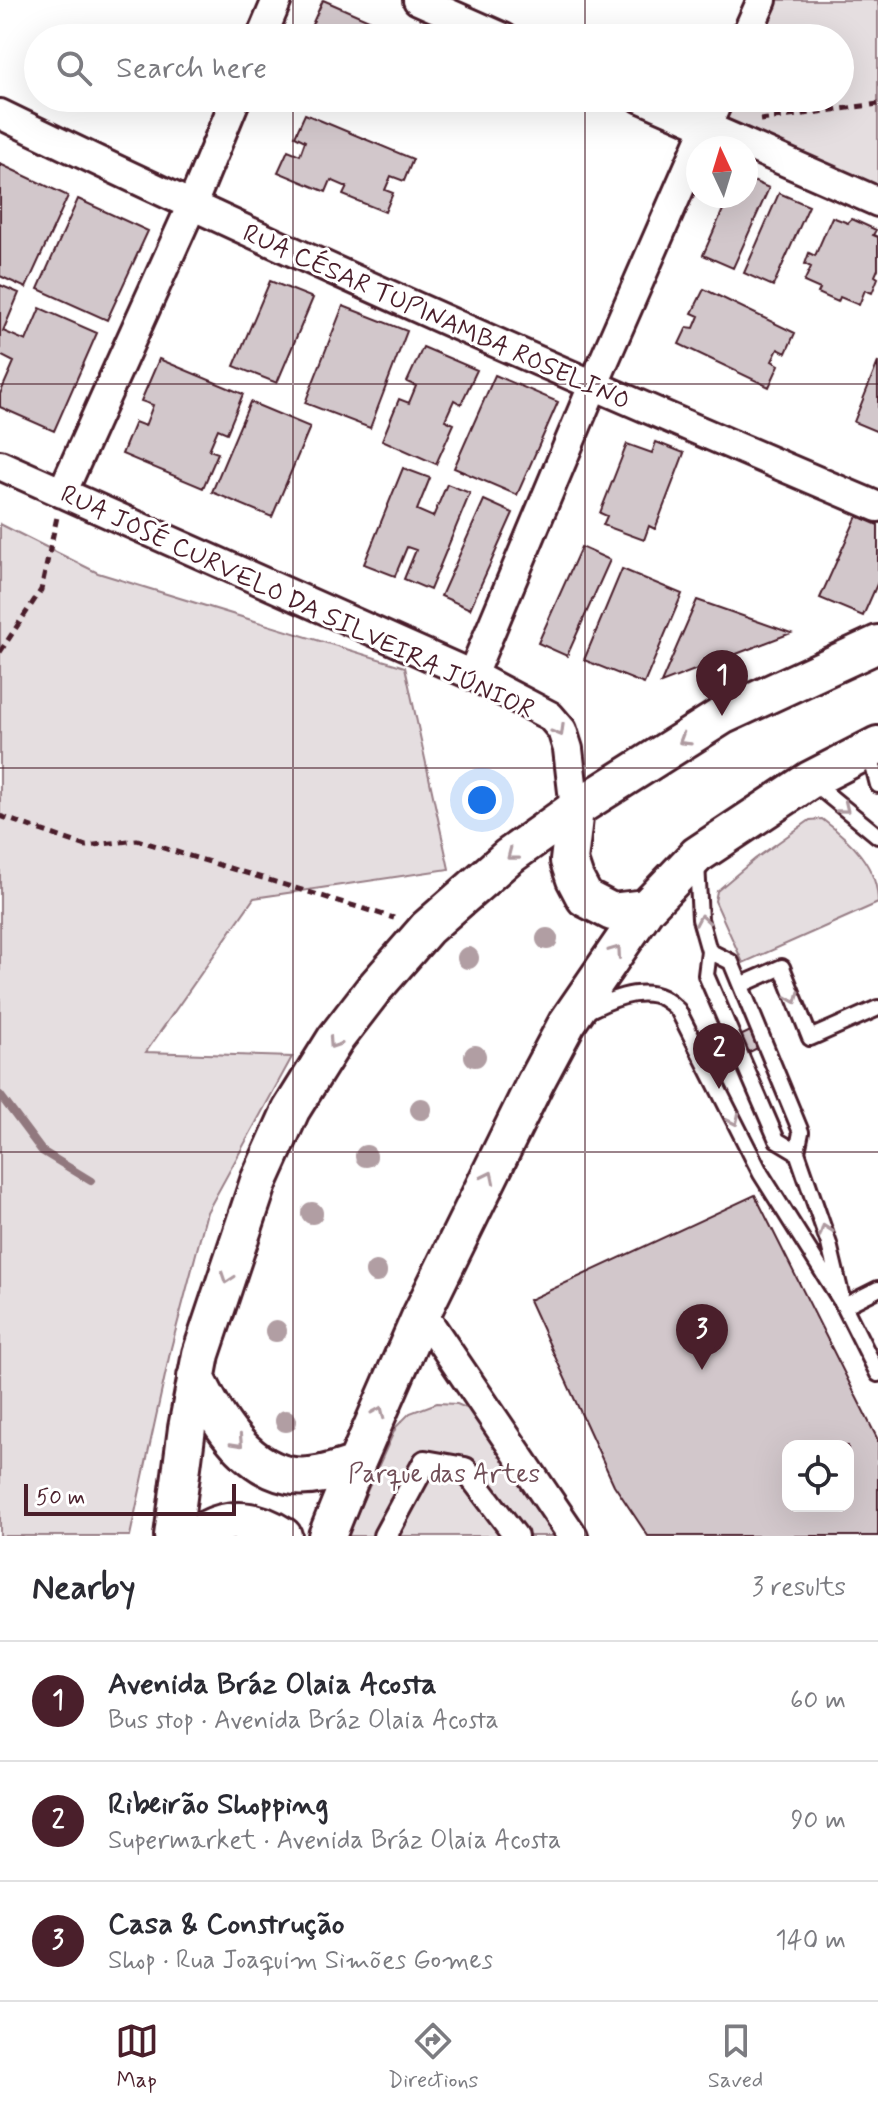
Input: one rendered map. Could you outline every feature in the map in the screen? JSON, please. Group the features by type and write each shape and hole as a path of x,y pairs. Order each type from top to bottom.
{"street":[{"path":"267,24 277,0"},
{"path":"418,0 472,24"},
{"path":"751,24 762,0"},
{"path":"62,493 191,207 230,112"},
{"path":"673,112 878,202"},
{"path":"472,675 593,386 713,112"},
{"name":"RUA CÉSAR TUPINAMBA ROSELINO","path":"0,114 191,207 593,386 878,507"},
{"name":"RUA JOSÉ CURVELO DA SILVEIRA JÚNIOR","path":"0,465 472,675 550,716 562,730 568,749 575,809"},
{"path":"173,1536 201,1354 259,1181 291,1110 336,1038 373,990 427,928 508,857 575,809 722,716 878,644"},
{"path":"327,1536 422,1313 535,1083 567,1023 646,908 697,855 810,780 874,747"},
{"path":"575,809 569,861 585,898 612,912 646,908"},
{"path":"422,1313 573,1536"},
{"path":"196,1377 227,1429 252,1456 272,1469 300,1476 331,1472 356,1464"},
{"path":"385,1536 425,1462 465,1469 516,1536"},
{"path":"196,1536 229,1520 243,1519 283,1536"}],"lane":[{"path":"874,747 878,785"},
{"path":"810,780 878,836"},
{"path":"697,855 700,919 709,951 706,975 777,1140 797,1152"},
{"path":"709,951 731,962 801,1132 797,1152 829,1244 844,1306"},
{"path":"741,985 782,967 810,1038 878,1008"},
{"path":"567,1023 607,1001 640,994 661,997 678,1010 761,1174 844,1306 878,1373"},
{"path":"844,1306 878,1289"}],"path":[{"path":"854,107 878,104"},
{"path":"707,127 819,112"},
{"path":"0,652 41,590 62,493"},
{"path":"0,816 86,846 137,840 427,928"}],"green space":[{"path":"762,0 878,0 878,202 758,149 758,136 728,136 707,127 713,112 854,112 854,24 751,24"},
{"path":"0,524 98,573 405,667 449,869 254,898 146,1052 292,1057 207,1212 171,1348 130,1536 0,1536"},
{"path":"822,819 852,845 868,866 877,890 878,903 743,963 715,901 717,891 810,820"},
{"name":"Parque das Artes","path":"437,1403 457,1404 476,1412 561,1536 347,1536 396,1427 410,1413"}],"building":[{"path":"323,0 378,24 312,24"},
{"path":"305,114 413,159 404,181 391,176 385,190 393,193 385,212 343,195 347,187 331,180 326,192 278,172 288,150 300,155 305,141 295,136"},
{"path":"0,164 68,196 26,288 0,276"},
{"path":"758,183 769,188 733,268 703,255 724,208 758,208"},
{"path":"779,193 809,206 773,286 744,273"},
{"path":"78,199 148,231 107,320 38,289"},
{"path":"832,217 848,223 852,219 876,230 873,235 878,237 878,269 875,276 878,278 872,293 865,290 859,305 840,297 838,302 804,282 811,267 805,264 809,253 815,256"},
{"path":"270,281 313,298 277,383 234,366"},
{"path":"0,285 19,293 3,331 26,341 40,308 97,333 54,431 0,407 0,394 14,362 0,355"},
{"path":"704,289 795,333 786,353 778,349 772,361 779,365 769,387 679,344 687,327 694,328 699,316 692,313"},
{"path":"343,306 407,331 370,428 305,403"},
{"path":"423,347 477,370 461,404 454,400 445,420 454,424 436,464 382,440 399,399 409,403 416,386 407,382"},
{"path":"159,359 243,394 227,433 218,429 209,450 218,453 203,488 122,454 135,422 145,426 153,405 141,401"},
{"path":"878,362 878,432 854,422"},
{"path":"495,375 558,402 517,495 454,468"},
{"path":"250,402 310,427 272,517 212,492"},
{"path":"656,442 684,453 655,529 649,526 644,540 603,525 607,516 600,513 627,444 652,453"},
{"path":"403,468 430,478 417,510 433,517 447,484 470,493 430,590 404,579 416,550 407,547 395,576 364,564"},
{"path":"484,500 513,513 470,609 441,596"},
{"path":"857,516 878,525 878,582 863,616 820,598"},
{"path":"581,547 610,560 567,656 538,643"},
{"path":"622,569 682,594 644,684 584,660"},
{"path":"697,600 791,633 661,683"},
{"path":"763,1025 771,1041 746,1054 738,1037"},
{"path":"755,1195 878,1440 878,1536 648,1536 614,1485 529,1300"}],"waterway":[{"path":"0,1095 42,1151 91,1181"}],"place":[{"name":"Avenida Bráz Olaia Acosta","path":"722,716"},
{"name":"Ribeirão Shopping","path":"719,1089"},
{"name":"Casa & Construção","path":"702,1370"}]}
